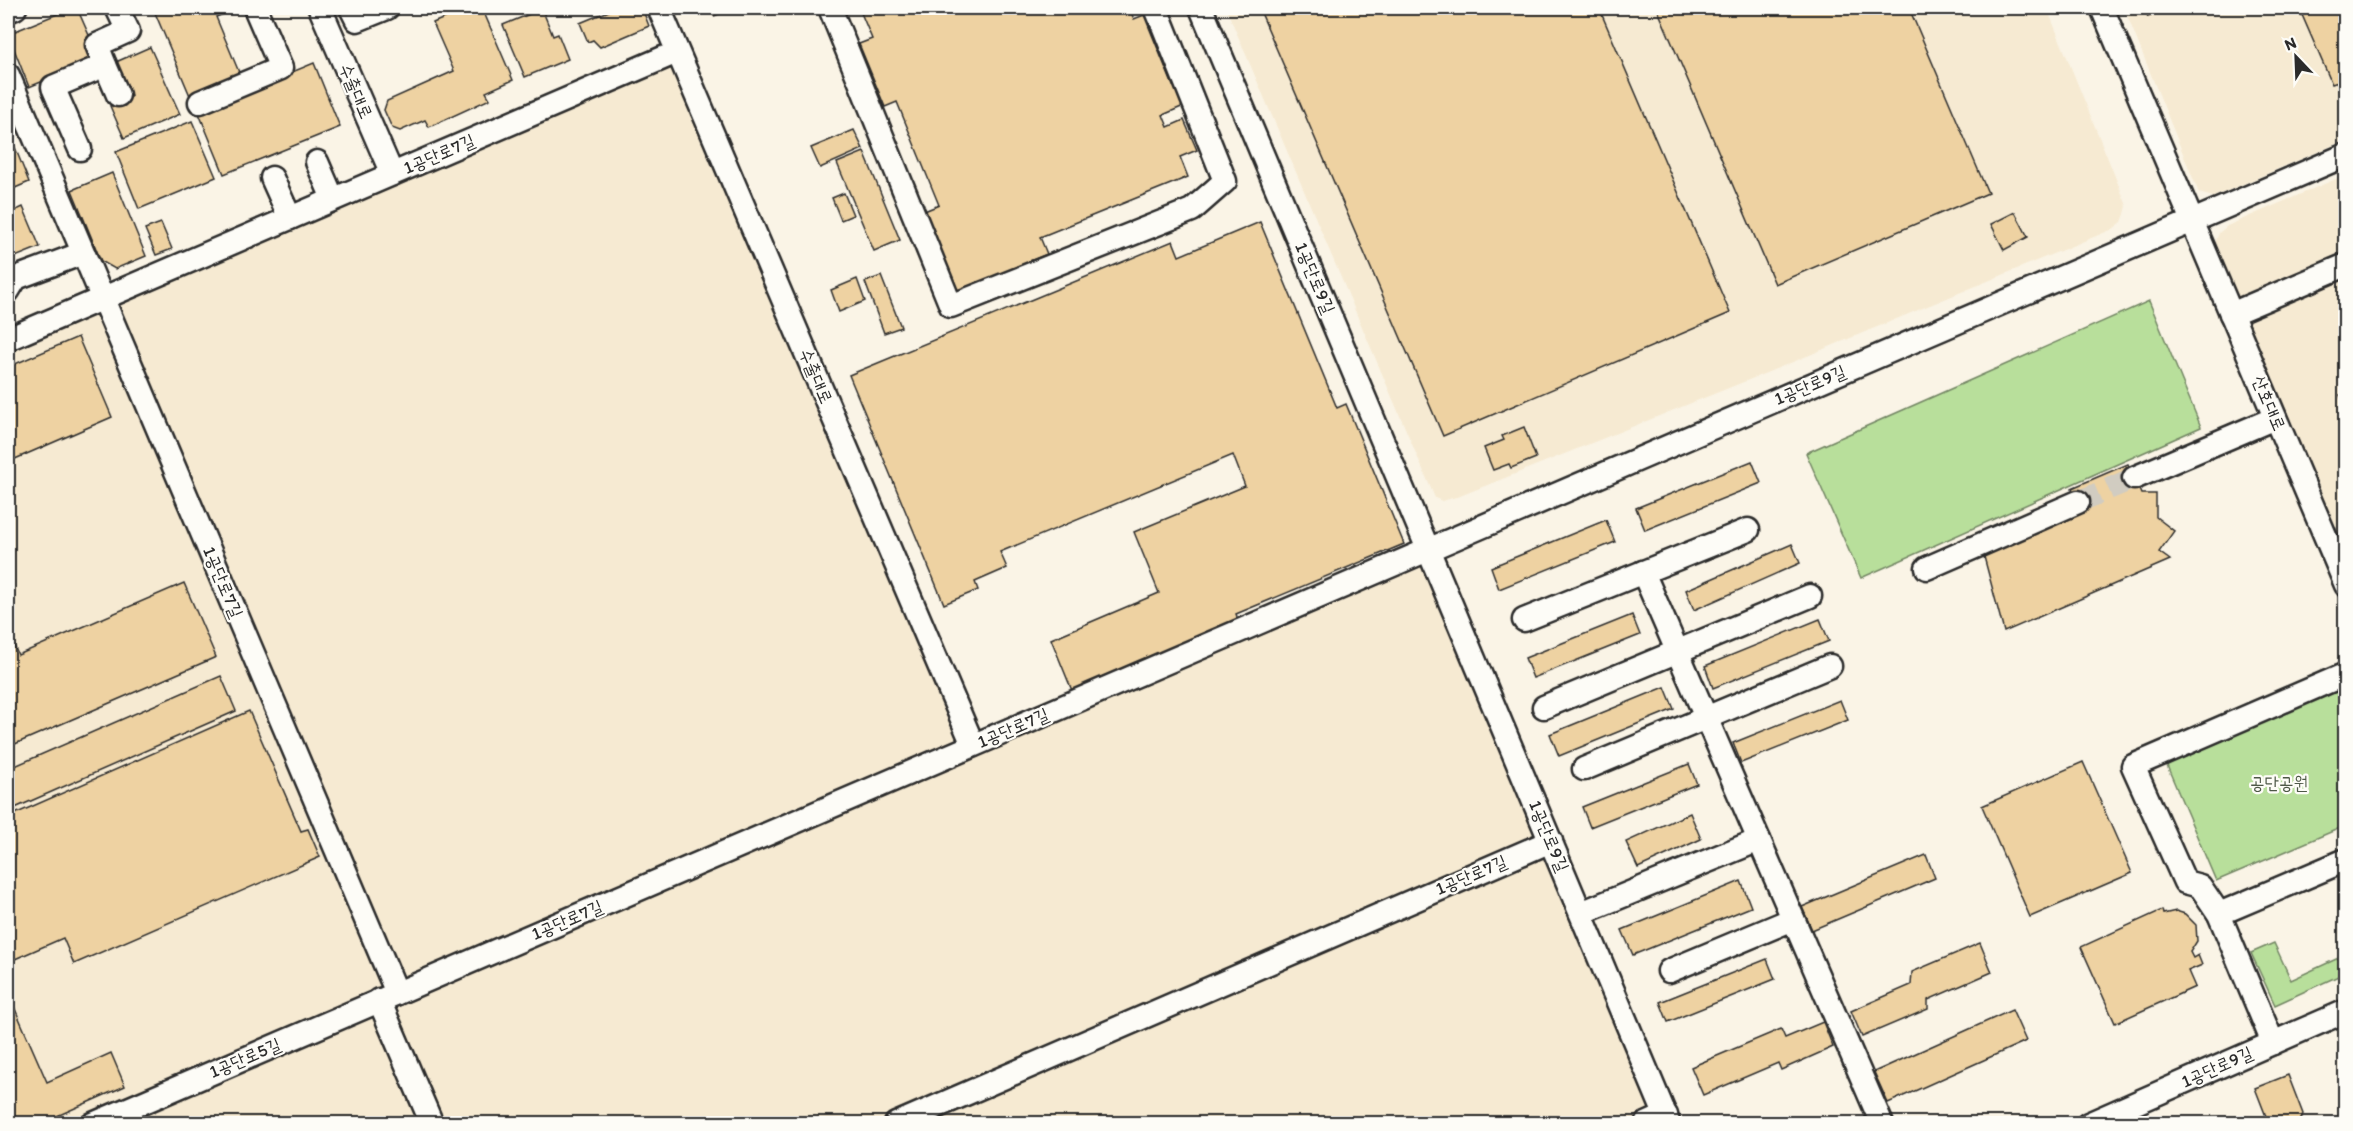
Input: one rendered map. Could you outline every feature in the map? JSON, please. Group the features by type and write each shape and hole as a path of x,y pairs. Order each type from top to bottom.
{"street":[{"path":"8,11 15,8"},
{"path":"117,8 128,32 97,45 118,95"},
{"path":"200,102 281,68 255,8"},
{"name":"수출대로","path":"320,8 392,174"},
{"path":"351,8 357,20 387,8"},
{"name":"수출대로","path":"659,8 973,745"},
{"path":"830,8 951,306 1192,210 1226,181 1156,8"},
{"name":"1공단로9길","path":"1201,8 1581,913 1660,1121"},
{"name":"산호대로","path":"2102,8 2346,585"},
{"name":"1공단로7길","path":"102,299 677,52"},
{"path":"80,149 53,87 105,65"},
{"name":"1공단로7길","path":"8,75 388,996 432,1124"},
{"path":"2192,221 2346,155"},
{"path":"317,162 333,199"},
{"path":"272,177 290,218"},
{"name":"1공단로9길","path":"1428,549 2192,221"},
{"path":"8,291 16,278 83,253"},
{"path":"2231,314 2346,265"},
{"path":"8,339 102,299"},
{"path":"2134,478 2275,418"},
{"path":"1927,568 2078,502"},
{"path":"1524,620 1748,530"},
{"name":"1공단로7길","path":"388,996 1428,549"},
{"path":"1643,572 1882,1124"},
{"path":"1544,707 1810,596"},
{"path":"1584,769 1830,666"},
{"path":"2273,1043 2219,914 2200,886 2185,882 2133,766 2346,674"},
{"path":"1581,913 1759,840"},
{"name":"1공단로7길","path":"896,1124 1551,841"},
{"path":"2219,914 2346,860"},
{"path":"1669,971 1793,919"},
{"name":"1공단로5길","path":"93,1124 388,996"},
{"name":"1공단로9길","path":"2088,1124 2273,1043 2344,1015"}],"shaded area":[{"path":"1226,8 2047,8 2127,206 2122,222 2113,229 1766,373 1460,496 1442,501 1435,498"},
{"path":"2124,8 2345,8 2345,140 2213,197 2199,193"},
{"path":"677,52 973,745 1429,549 1669,1123 8,1123 8,339"},
{"path":"2345,175 2345,548 2215,250 2219,233 2227,226"}],"green space":[{"path":"2149,301 2201,427 1861,578 1806,453"},
{"name":"공단공원","path":"2345,684 2345,826 2216,881 2165,761"},
{"path":"2274,943 2291,980 2345,955 2345,973 2275,1005 2251,953"}],"building":[{"path":"77,8 99,58 29,87 8,34"},
{"path":"153,8 224,8 226,13 216,17 241,77 191,98"},
{"path":"468,8 482,8 513,80 486,92 490,99 429,127 425,120 400,131 392,128 384,110 387,101 454,71 433,23"},
{"path":"616,8 642,8 649,26 600,47 593,40 588,42 580,23"},
{"path":"677,8 697,8 680,14"},
{"path":"711,8 734,8 714,16"},
{"path":"859,8 1113,8 1115,11 1129,8 1134,19 1144,15 1173,86 1177,84 1186,105 1163,115 1168,127 1184,120 1197,150 1180,157 1188,177 1040,237 1047,254 1030,261 1032,268 957,299 922,212 939,205 897,102 885,107 859,44 872,39"},
{"path":"1259,8 1599,8 1730,313 1443,436"},
{"path":"1657,8 1909,8 1988,193 1775,284"},
{"path":"2144,8 2170,8 2148,17"},
{"path":"2299,8 2346,8 2346,79 2332,84"},
{"path":"542,9 553,36 558,34 568,59 525,77 503,25"},
{"path":"150,47 180,114 124,138 110,106 131,97 116,62"},
{"path":"314,63 340,127 224,174 198,111"},
{"path":"192,121 216,177 139,209 116,152"},
{"path":"8,130 29,182 8,191"},
{"path":"854,130 863,149 820,168 811,148"},
{"path":"864,152 900,240 874,251 837,163"},
{"path":"112,173 146,256 115,269 101,261 72,190"},
{"path":"844,193 853,215 841,220 832,198"},
{"path":"23,207 40,247 8,260 8,214"},
{"path":"2015,212 2028,237 2004,250 1991,224"},
{"path":"1260,222 1337,408 1346,404 1404,544 1236,614 1239,622 1073,693 1051,639 1159,593 1134,532 1245,486 1233,455 1000,552 1007,568 975,582 978,590 944,604 849,375 1173,241 1179,256"},
{"path":"161,223 172,249 156,255 145,229"},
{"path":"881,276 901,327 884,333 865,282"},
{"path":"857,279 865,301 839,312 831,290"},
{"path":"78,337 112,417 8,462 8,367"},
{"path":"2346,393 2346,409 2340,395"},
{"path":"1524,427 1536,458 1511,468 1509,464 1493,470 1484,448 1504,440 1502,436"},
{"path":"1752,461 1761,483 1645,530 1636,508"},
{"path":"2128,464 2141,494 2156,494 2156,517 2174,531 2159,552 2170,560 2004,632 1983,553 2078,502 2072,488"},
{"path":"1606,520 1615,542 1499,589 1491,567"},
{"path":"1792,544 1800,563 1694,610 1686,590"},
{"path":"184,583 216,657 8,747 8,631 18,655"},
{"path":"1632,615 1640,635 1533,678 1525,658"},
{"path":"1820,619 1829,641 1713,688 1705,666"},
{"path":"221,676 236,711 8,811 8,769"},
{"path":"1665,687 1674,709 1559,756 1550,734"},
{"path":"1840,700 1848,720 1741,763 1733,743"},
{"path":"249,711 301,831 308,829 320,857 74,964 63,938 8,962 8,817"},
{"path":"2083,762 2132,873 2030,917 1982,806"},
{"path":"1689,764 1697,784 1590,827 1582,807"},
{"path":"1690,813 1701,839 1638,868 1626,842"},
{"path":"1926,855 1935,878 1812,930 1802,907"},
{"path":"1741,881 1751,907 1633,955 1622,930"},
{"path":"2162,910 2163,914 2176,911 2185,914 2196,925 2197,941 2190,952 2193,958 2198,955 2202,965 2188,971 2195,987 2115,1023 2081,947"},
{"path":"1980,943 1992,972 1928,1000 1928,1009 1862,1037 1851,1011 1911,985 1912,972"},
{"path":"1767,959 1775,979 1668,1022 1660,1002"},
{"path":"8,993 47,1082 111,1053 125,1086 39,1124 8,1124"},
{"path":"2012,1010 2026,1041 1888,1103 1874,1072"},
{"path":"1823,1022 1833,1047 1781,1070 1778,1063 1703,1095 1691,1067 1781,1029 1785,1038"},
{"path":"2288,1075 2303,1114 2299,1124 2269,1124 2255,1088"}],"tunnel":[{"path":"2078,502 2134,478"}]}
